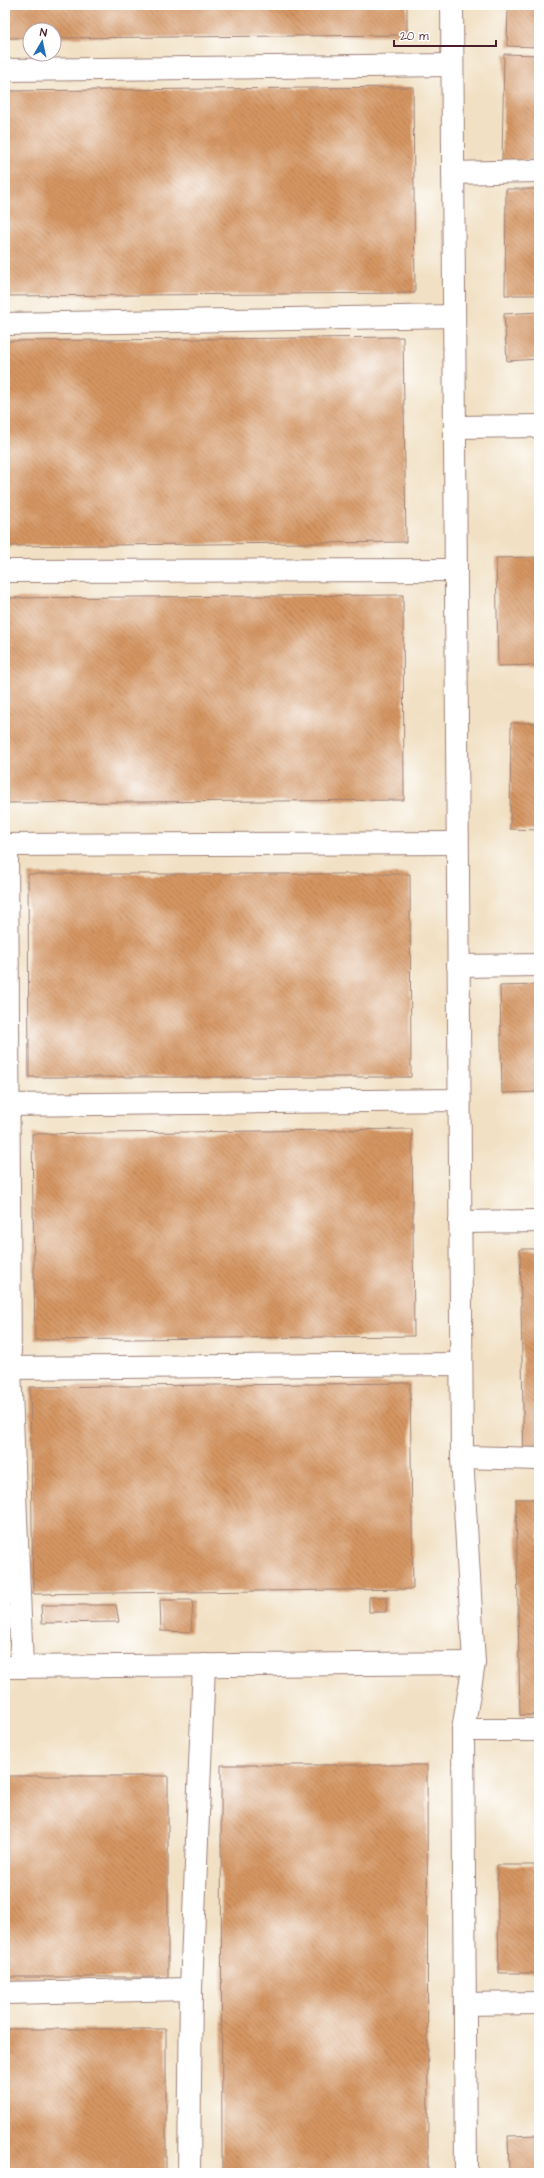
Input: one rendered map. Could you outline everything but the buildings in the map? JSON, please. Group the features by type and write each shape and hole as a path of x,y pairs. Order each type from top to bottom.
{"street":[{"path":"452,5 462,1458 474,1663 463,1730 466,2173"},
{"path":"5,70 452,65"},
{"path":"453,173 539,171"},
{"path":"5,324 454,316"},
{"path":"455,427 539,426"},
{"path":"5,571 456,570"},
{"path":"457,843 6,845 7,1368 14,1667 474,1663"},
{"path":"458,966 539,965"},
{"path":"7,1105 459,1100"},
{"path":"460,1222 539,1221"},
{"path":"7,1368 461,1364"},
{"path":"462,1458 539,1459"},
{"path":"189,2173 191,1989 204,1665"},
{"path":"463,1730 539,1730"},
{"path":"5,1993 191,1989"},
{"path":"465,2004 539,2003"}]}
